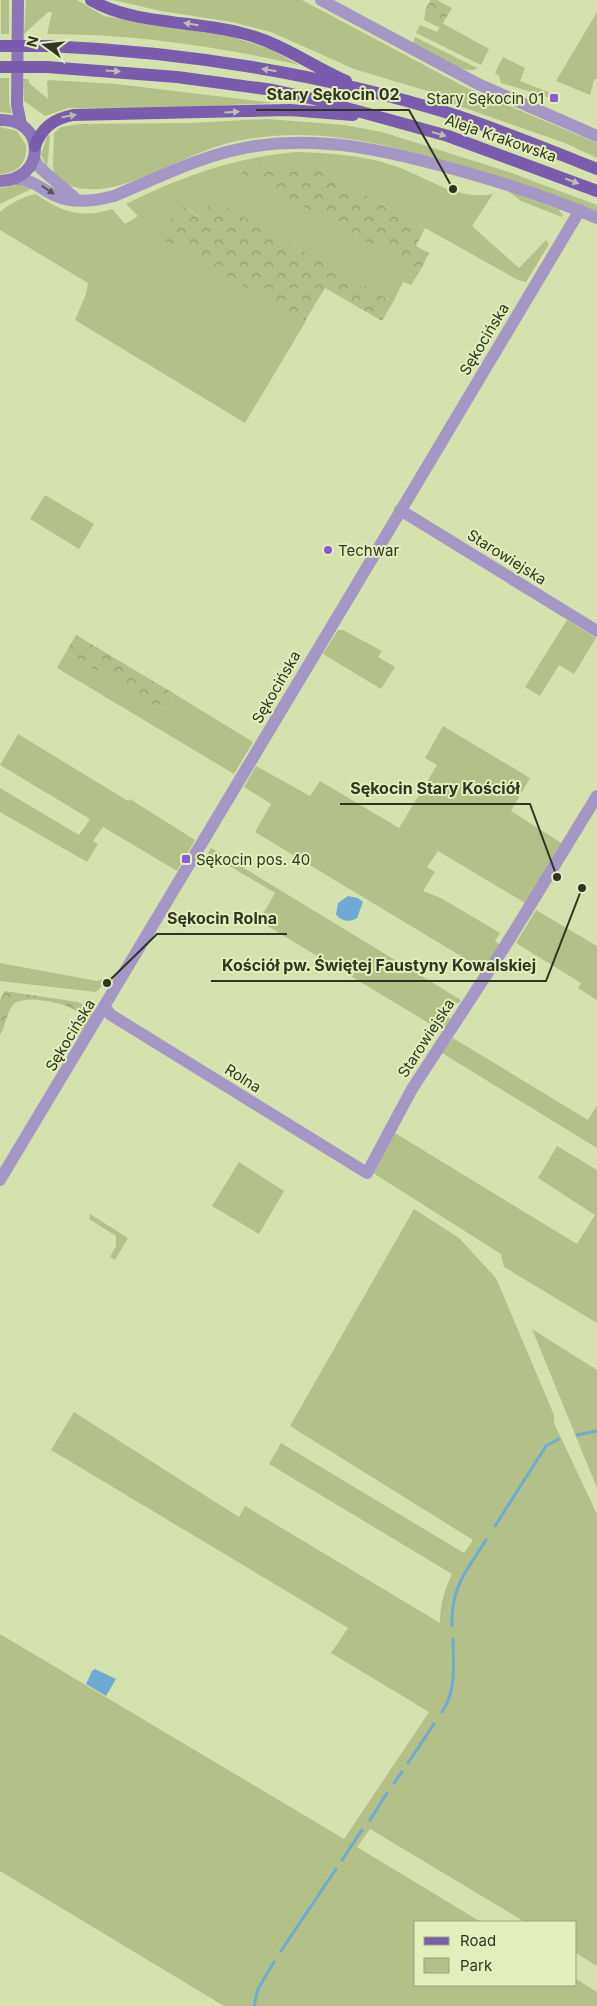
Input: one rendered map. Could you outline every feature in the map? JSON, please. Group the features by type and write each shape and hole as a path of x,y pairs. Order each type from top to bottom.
{"main road":[{"path":"0,181 17,178 24,174 34,159 35,146 30,134 21,124 17,105 18,0"},
{"path":"91,0 119,12 257,37 282,47 368,92"},
{"path":"0,46 48,46 128,51 275,71 368,92"},
{"path":"0,67 47,67 177,77 273,90 392,120"},
{"name":"Aleja Krakowska","path":"368,92 456,116 597,169"},
{"path":"35,146 48,125 57,119 73,115 290,110 392,120"},
{"path":"0,120 21,124"},
{"name":"Aleja Krakowska","path":"392,120 503,154 597,190"}],"street":[{"path":"321,0 478,84 597,136"},
{"path":"17,178 32,182 56,196 78,200 98,200 114,196 223,152 256,146 319,142 370,149 415,159 509,185 580,210 597,218"},
{"path":"34,159 44,172 78,200"},
{"name":"Sękocińska","path":"0,1180 105,1008 580,210"},
{"name":"Starowiejska","path":"400,510 597,631"},
{"name":"Starowiejska","path":"367,1173 412,1088 507,943 597,796"},
{"name":"Rolna","path":"105,1008 111,1015 367,1173"}],"green space":[{"path":"1,0 9,0 9,34 1,34"},
{"path":"26,0 77,0 104,16 232,37 270,49 299,65 237,52 174,42 111,36 47,34 52,12 48,12 24,34"},
{"path":"113,0 302,0 469,89 597,143 597,158 565,143 433,97 434,93 354,69 271,32 232,22 161,11"},
{"path":"431,0 437,0 452,8 440,28 424,20 426,8"},
{"path":"597,12 597,78 594,80 590,95 556,81"},
{"path":"442,23 489,49 481,65 416,33 420,25 437,32"},
{"path":"415,37 478,68 471,70 463,69 445,62 413,43"},
{"path":"503,57 525,68 520,81 553,94 551,98 501,83 499,76 495,73"},
{"path":"0,78 9,78 9,103 12,113 0,112"},
{"path":"23,79 29,79 29,83 48,99 47,82 49,80 116,84 274,103 165,108 68,108 45,116 24,101"},
{"path":"268,119 344,125 382,132 509,172 597,205 597,212 535,189 442,160 356,140 327,136 268,136 237,141 206,150 147,176 117,186 100,189 71,186 57,177 53,169 54,133 61,127 81,124 189,123"},
{"path":"0,127 17,131 26,145 26,151 20,166 12,172 0,174"},
{"path":"48,134 50,136 47,170 41,154"},
{"path":"297,152 369,159 392,165 453,191 479,195 493,194 472,226 519,268 546,240 549,244 526,282 518,280 325,172 239,170 420,271 411,285 403,282 393,302 214,201 200,217 183,206 158,236 306,321 245,423 75,320 86,294 88,283 0,230 0,212 17,201 36,194 54,205 72,212 91,213 112,209 125,224 138,216 126,204 167,185 209,170 252,158"},
{"path":"266,163 325,172 425,228 416,246 429,253 420,271 239,171"},
{"path":"21,184 33,188 0,204 0,188"},
{"path":"508,191 558,209 563,215 562,217 521,201"},
{"path":"214,200 393,302 382,321 325,288 305,321 157,236 183,206 199,217"},
{"path":"45,495 94,524 79,549 30,519"},
{"path":"567,620 596,638 574,674 559,665 540,696 525,687"},
{"path":"338,630 343,630 382,651 378,657 395,667 381,689 323,654"},
{"path":"76,635 173,693 170,708 166,712 66,652"},
{"path":"66,652 165,711 171,704 173,693 253,742 234,774 57,668"},
{"path":"443,726 530,778 511,811 563,844 527,904 438,851 427,867 435,872 423,891 441,898 500,933 495,941 500,945 484,970 255,832 271,804 244,787 256,766 310,796 320,781 399,828 437,765 425,758"},
{"path":"18,734 128,801 130,799 195,840 177,871 103,827 93,841 98,844 87,862 0,812 0,788 79,835 90,819 0,765"},
{"path":"211,848 461,1000 459,1003 450,1003 446,1010 450,1019 442,1031 259,921 275,893 208,853"},
{"path":"536,910 597,946 597,1000 578,988 581,983 516,943"},
{"path":"0,963 97,981 112,976 96,992 0,981"},
{"path":"5,991 78,1002 95,1012 79,1038 72,1032 79,1015 75,1011 48,1001 19,1001 11,1007 0,1035 0,1000"},
{"path":"453,1038 588,1120 597,1105 597,1148 442,1053"},
{"path":"395,1133 577,1244 595,1215 538,1178 557,1146 597,1170 597,1323 504,1267 501,1254 373,1173"},
{"path":"239,1162 284,1191 259,1234 212,1206"},
{"path":"414,1209 459,1238 496,1278 554,1415 554,1423 597,1514 597,1966 577,1954 577,1921 523,1921 370,1829 357,1847 479,1921 414,1921 414,1986 577,1986 577,1980 597,1992 597,2006 224,2006 0,1871 0,1634 344,1839 429,1712 331,1653 348,1628 51,1450 74,1412 239,1517 245,1506 440,1623 443,1598 452,1574 269,1464 281,1443 464,1553 473,1540 290,1426"},
{"path":"90,1214 128,1238 115,1260 110,1257 116,1246 116,1236 89,1219"},
{"path":"532,1329 597,1370 597,1488"}],"water":[{"path":"348,896 358,898 363,902 357,918 348,921 343,920 336,914 338,903"},
{"path":"95,1669 116,1679 106,1696 86,1684 92,1671"}],"waterway":[{"path":"577,1435 597,1431"},
{"path":"495,1526 546,1446 559,1439"},
{"path":"452,1626 452,1612 457,1590 466,1571 486,1540"},
{"path":"442,1712 447,1704 452,1686 453,1639"},
{"path":"408,1763 434,1724"},
{"path":"394,1783 402,1772"},
{"path":"370,1820 387,1793"},
{"path":"342,1860 362,1830"},
{"path":"281,1951 336,1869"},
{"path":"254,2006 258,1989 274,1962"}],"place":[{"name":"Stary Sękocin 01","path":"554,98"},
{"name":"Stary Sękocin 02","path":"453,189"},
{"name":"Techwar","path":"328,550"},
{"name":"Sękocin pos. 40","path":"186,859"},
{"name":"Sękocin Stary Kościół","path":"557,877"},
{"name":"Kościół pw. Świętej Faustyny Kowalskiej","path":"582,888"},
{"name":"Sękocin Rolna","path":"107,983"}]}
